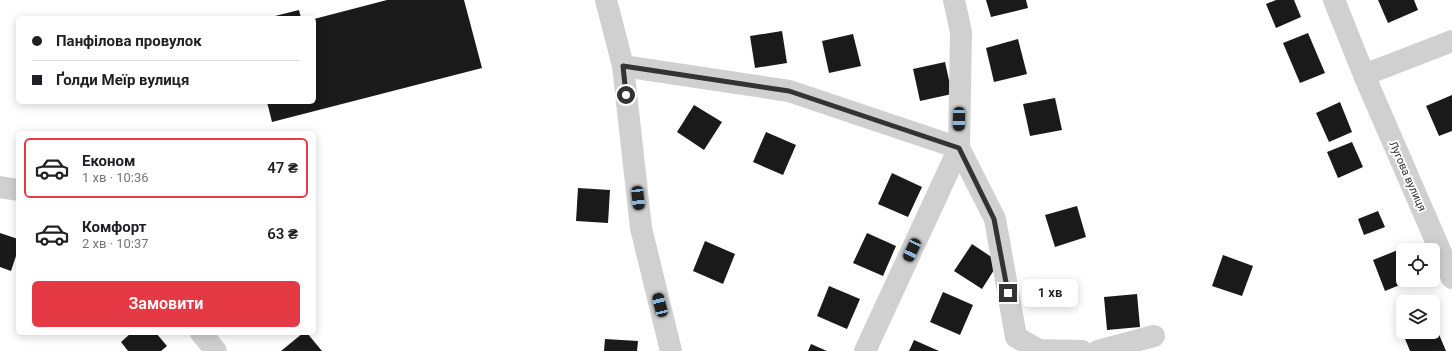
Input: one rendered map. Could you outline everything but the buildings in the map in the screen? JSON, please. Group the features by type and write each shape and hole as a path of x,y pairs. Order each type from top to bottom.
{"street":[{"path":"606,0 623,66 641,228 671,351"},
{"path":"864,351 959,148 961,32 954,0"},
{"name":"Лугова вулиця","path":"1334,0 1364,75 1452,278"},
{"path":"1364,75 1452,41"},
{"path":"623,66 789,91 959,148 994,219 1016,337 1039,350 1082,351"},
{"path":"0,187 16,190"},
{"path":"203,335 216,351"},
{"path":"1098,351 1154,336"}],"route":[{"path":"626,95 623,66 789,91 959,148 994,219 1008,293"}]}
